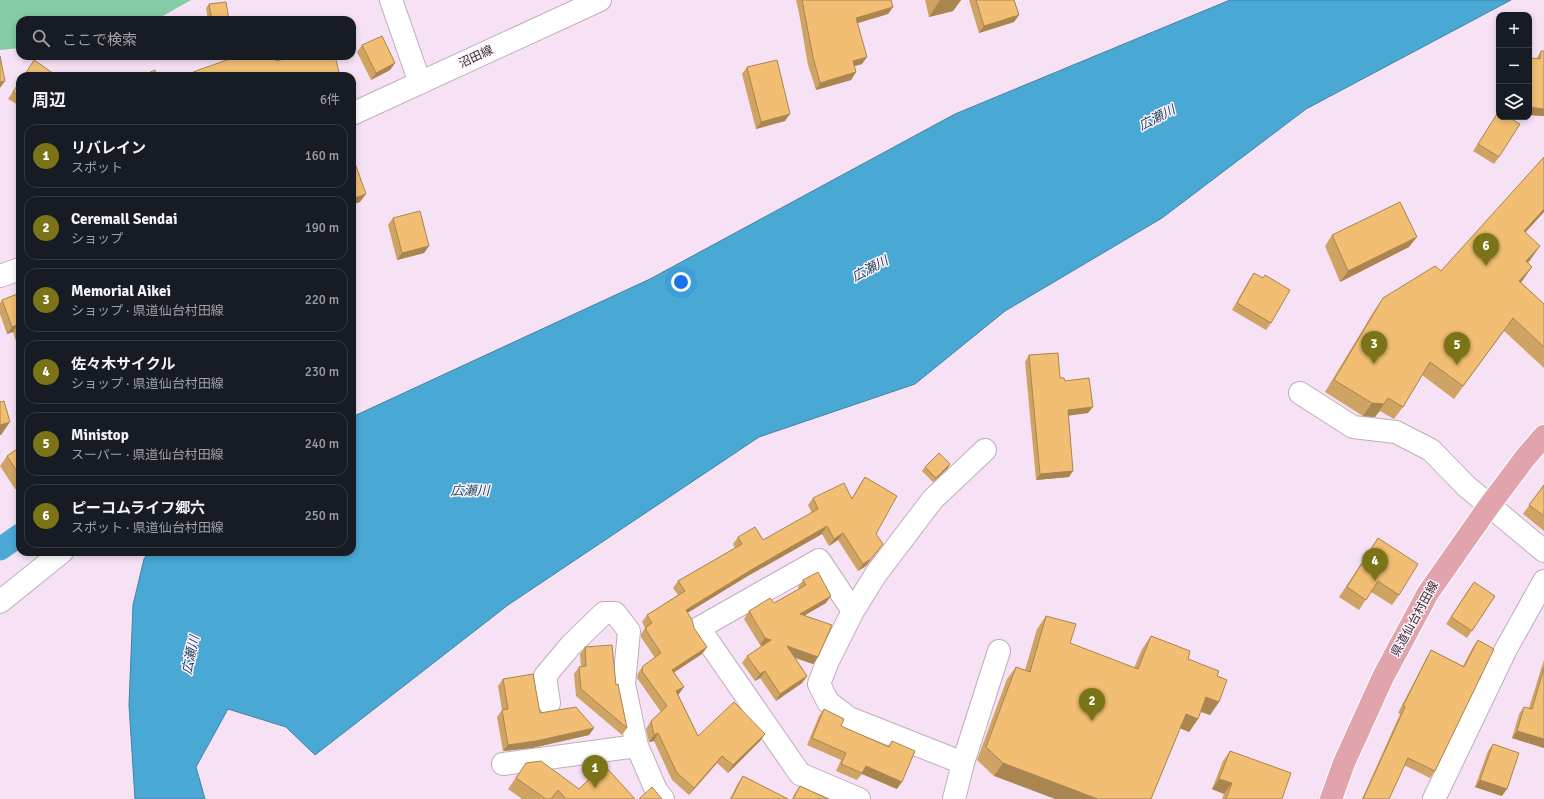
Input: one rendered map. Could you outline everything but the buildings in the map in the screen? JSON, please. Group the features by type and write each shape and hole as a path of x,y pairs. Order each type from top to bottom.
{"main road":[{"name":"県道仙台村田線","path":"1331,799 1344,763 1383,677 1428,592 1489,506 1525,458 1544,436"}],"street":[{"path":"391,0 420,83"},
{"name":"沼田線","path":"356,112 600,0"},
{"path":"0,276 16,270"},
{"path":"1300,393 1353,427 1396,432 1431,450 1466,486 1544,551"},
{"path":"963,763 849,718 828,702 819,684 827,663 853,611 876,574 933,499 985,450"},
{"path":"0,602 57,556"},
{"path":"853,611 819,560 699,628 800,774 859,799"},
{"path":"1434,799 1506,649 1544,581"},
{"path":"549,703 545,676 571,645 604,613 615,613 629,631 624,684 637,746 656,790 663,799"},
{"path":"954,799 963,763 999,652"},
{"path":"503,764 637,746"}],"green space":[{"path":"0,0 191,0 163,16 16,16 16,48 0,50"}],"water":[{"name":"広瀬川","path":"1230,0 1511,0 1306,109 1162,218 1005,311 915,384 759,437 508,605 315,755 286,727 228,709 196,767 205,799 135,799 129,705 133,605 144,559 146,556 356,556 356,415 650,279 955,114"}],"waterway":[{"path":"0,549 16,538"}],"place":[{"name":"ピーコムライフ郷六","path":"1486,266"},
{"name":"Memorial Aikei","path":"1374,364"},
{"name":"Ministop","path":"1457,365"},
{"name":"佐々木サイクル","path":"1375,581"},
{"name":"Ceremall Sendai","path":"1092,721"},
{"name":"リバレイン","path":"595,788"}]}
